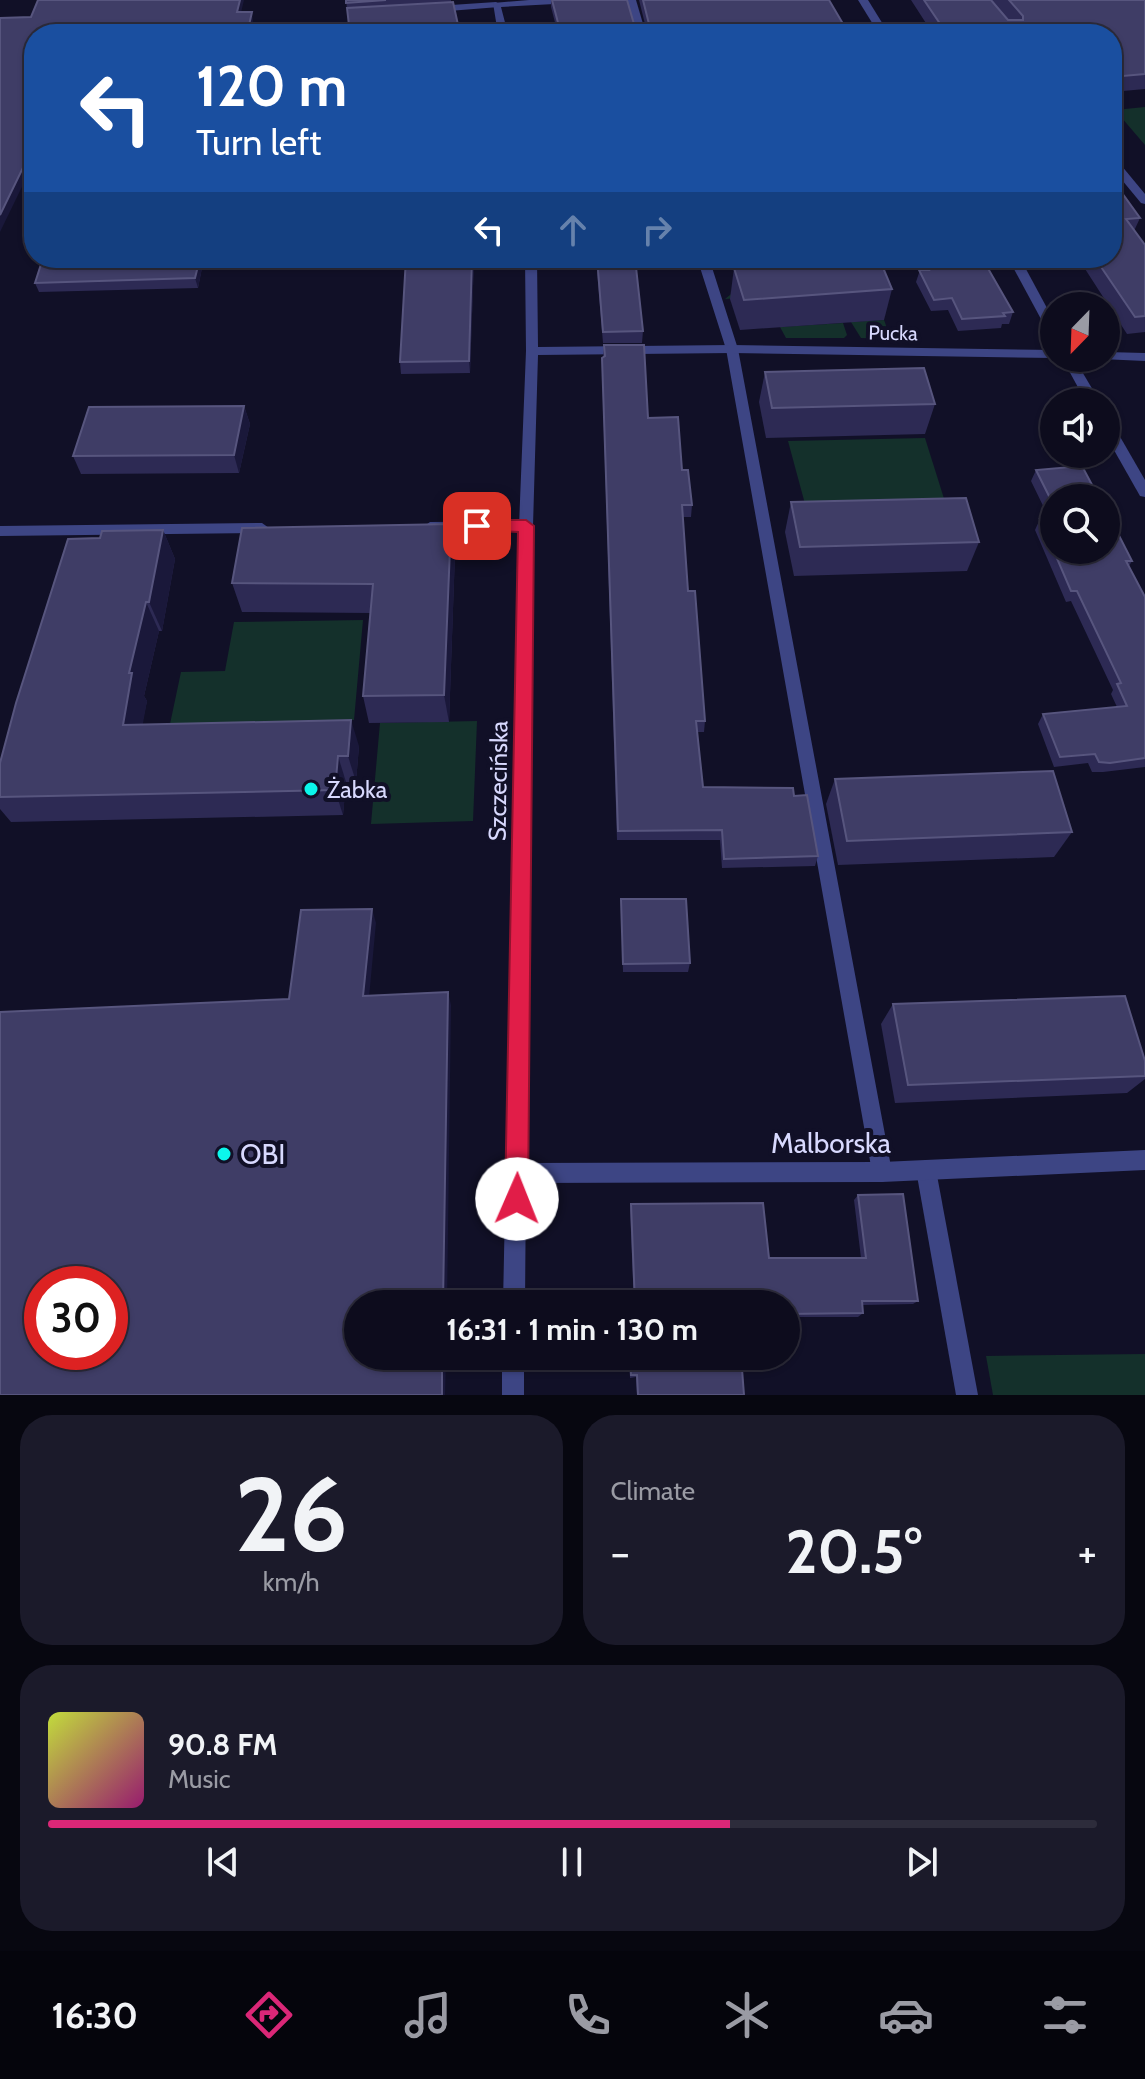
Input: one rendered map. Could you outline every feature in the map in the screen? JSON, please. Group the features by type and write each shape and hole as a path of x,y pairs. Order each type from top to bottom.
{"street":[{"path":"423,10 573,0"},
{"path":"631,0 638,24"},
{"path":"863,0 878,24"},
{"path":"496,5 501,24"},
{"path":"1122,173 1145,201"},
{"name":"Szczecińska","path":"514,1290 531,268"},
{"path":"706,268 732,349 882,1172"},
{"path":"1019,268 1040,306"},
{"name":"Pucka","path":"532,351 732,349 1040,354"},
{"path":"1120,356 1145,357"},
{"path":"1120,448 1145,492"},
{"path":"417,527 526,526"},
{"path":"0,531 281,528"},
{"name":"Malborska","path":"517,1173 882,1172 1145,1160"},
{"path":"926,1170 967,1395"},
{"path":"513,1370 513,1395"}],"green space":[{"path":"1145,107 1145,145 1122,118 1122,109"},
{"path":"742,268 863,268 872,289 725,299 746,282"},
{"path":"884,320 891,339 861,338 851,322"},
{"path":"843,323 847,335 844,338 786,338 780,327"},
{"path":"925,438 952,524 811,526 788,441"},
{"path":"363,620 354,720 170,724 181,672 225,671 234,622"},
{"path":"477,721 473,821 371,824 380,723"},
{"path":"1145,1354 1145,1395 993,1395 986,1356"}],"building":[{"path":"38,0 240,0 237,12 252,12 249,24 24,24 24,166 0,215 0,18 31,17"},
{"path":"346,0 386,0 346,3"},
{"path":"552,0 627,0 634,24 558,24"},
{"path":"643,0 829,0 843,24 649,24"},
{"path":"924,0 991,0 1008,20 1023,20 1009,0 1145,0 1145,74 1122,76 1122,24 940,24"},
{"path":"453,2 458,24 349,24 347,8"},
{"path":"1122,193 1140,218 1126,219 1145,245 1145,316 1135,317 1102,268 1122,268"},
{"path":"40,268 198,268 195,278 35,283"},
{"path":"405,268 472,268 469,361 400,362"},
{"path":"598,268 636,268 643,331 603,332"},
{"path":"734,268 883,268 892,289 744,300"},
{"path":"988,268 1013,312 1003,313 1005,316 962,319 952,298 934,300 919,270"},
{"path":"604,345 644,345 648,418 678,417 682,470 688,470 692,505 682,505 688,591 695,591 705,721 696,721 703,787 793,788 794,796 807,795 818,856 724,859 722,830 618,831"},
{"path":"924,368 935,404 772,408 765,372"},
{"path":"244,406 234,455 73,456 89,407"},
{"path":"1083,468 1092,484 1043,484 1036,470"},
{"path":"966,498 979,542 800,547 791,502"},
{"path":"451,524 444,695 363,696 373,584 232,583 242,528"},
{"path":"163,530 149,602 146,602 129,673 132,673 123,725 351,720 348,756 338,756 335,790 0,797 0,763 68,539 100,538 102,531"},
{"path":"1120,537 1132,561 1126,561 1145,597 1145,758 1110,763 1099,762 1095,754 1060,757 1043,714 1127,706 1117,684 1121,683 1077,591 1071,591 1059,564 1120,564"},
{"path":"1053,771 1072,832 847,841 835,779"},
{"path":"621,899 686,899 690,963 623,964"},
{"name":"OBI","path":"372,909 363,996 448,992 443,1290 344,1290 344,1370 442,1370 442,1395 0,1395 0,1012 289,999 301,910"},
{"path":"1125,996 1145,1061 1145,1076 908,1085 893,1004"},
{"path":"903,1194 918,1301 862,1301 863,1313 800,1314 800,1290 634,1290 631,1204 763,1203 769,1258 866,1258 858,1195"},
{"path":"631,1370 742,1370 744,1395 638,1395 637,1375 631,1375"}],"place":[{"name":"Żabka","path":"311,789"},
{"name":"OBI","path":"224,1154"}],"route":[{"path":"477,526 526,526 517,1199"}]}
